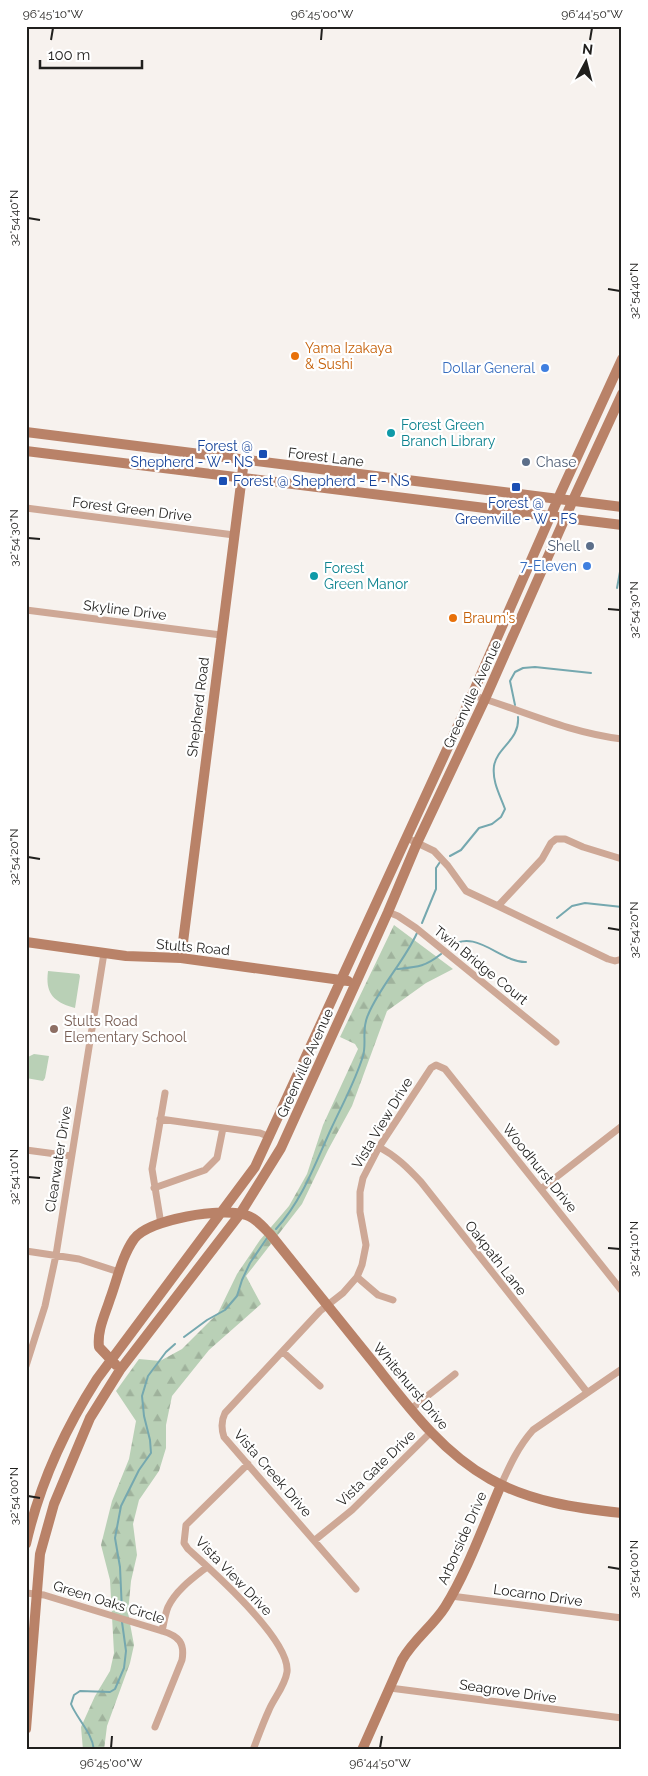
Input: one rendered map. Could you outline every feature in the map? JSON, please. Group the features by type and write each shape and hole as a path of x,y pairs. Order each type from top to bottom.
{"main road":[{"name":"Greenville Avenue","path":"26,1544 43,1488 74,1418 97,1379 248,1178 270,1137 472,695 550,516 622,359"},
{"name":"Greenville Avenue","path":"26,1729 29,1705 31,1594 54,1504 90,1418 120,1370 240,1214 281,1148 388,912 417,843 485,699 622,394"},
{"name":"Forest Lane","path":"26,432 622,507"},
{"path":"163,468 165,450"},
{"path":"26,451 622,525"},
{"name":"Shepherd Road","path":"181,958 244,460"},
{"path":"362,493 364,475"},
{"path":"460,506 463,487"},
{"path":"510,644 506,636 516,608 515,596"},
{"name":"Stults Road","path":"26,942 142,957 181,958 356,982"},
{"name":"Whitehurst Drive","path":"120,1370 99,1347 98,1339 119,1272 134,1239 142,1232 161,1224 207,1213 240,1214 254,1219 270,1234 411,1409 431,1432 464,1463 501,1485 552,1503 622,1514"},
{"name":"Arborside Drive","path":"362,1750 410,1647 437,1618 451,1596 501,1485"}],"street":[{"name":"Forest Green Drive","path":"26,508 234,535"},
{"name":"Skyline Drive","path":"26,610 221,635"},
{"path":"472,695 566,728 622,739"},
{"path":"407,838 434,851 466,891 608,959 622,960"},
{"path":"498,906 542,859 551,843 556,839 565,839 582,847 622,859"},
{"name":"Twin Bridge Court","path":"388,912 416,928 556,1042"},
{"name":"Clearwater Drive","path":"26,1366 28,1352 44,1306 56,1255 104,953"},
{"name":"Vista View Drive","path":"328,1306 343,1293 357,1276 362,1265 366,1245 360,1212 362,1178 426,1073 436,1065"},
{"name":"Woodhurst Drive","path":"436,1065 445,1068 622,1290"},
{"path":"161,1224 152,1169 165,1093"},
{"path":"160,1119 260,1133 270,1137"},
{"path":"541,1190 622,1126"},
{"path":"154,1188 205,1170 217,1158 223,1128"},
{"name":"Oakpath Lane","path":"380,1147 400,1161 421,1182 587,1392"},
{"path":"26,1150 71,1156"},
{"path":"26,1251 79,1259 119,1272"},
{"path":"357,1276 378,1295 393,1300"},
{"name":"Vista Creek Drive","path":"328,1306 225,1413 222,1419 222,1430 224,1437 356,1589"},
{"path":"283,1352 320,1386"},
{"name":"Arborside Drive","path":"501,1485 515,1454 533,1430 622,1369"},
{"path":"411,1409 455,1374"},
{"name":"Vista Gate Drive","path":"315,1540 352,1510 431,1432"},
{"name":"Vista View Drive","path":"248,1464 186,1525 184,1542 188,1549 243,1602 265,1627 279,1647 286,1662 285,1679 268,1711 253,1750"},
{"path":"162,1631 168,1608 177,1593 207,1567"},
{"name":"Green Oaks Circle","path":"31,1594 44,1595 162,1631 171,1634 179,1640 184,1650 182,1660 155,1727"},
{"name":"Locarno Drive","path":"451,1596 622,1618"},
{"name":"Seagrove Drive","path":"390,1688 622,1718"}],"green space":[{"path":"394,925 453,969 426,983 387,1011 352,1106 302,1204 246,1276 261,1304 209,1350 172,1396 166,1425 166,1448 159,1471 139,1500 133,1524 137,1555 131,1581 128,1613 134,1645 130,1663 107,1726 104,1750 83,1750 81,1727 95,1696 110,1671 114,1653 110,1580 101,1545 112,1501 129,1459 136,1421 116,1391 139,1359 160,1361 182,1349 218,1313 237,1274 260,1240 289,1206 307,1174 323,1125 358,1049 355,1044 340,1037"},
{"path":"48,971 79,974 75,1008 56,1000 52,996 48,986"},
{"path":"34,1054 49,1056 43,1081 26,1078 26,1058"}],"waterway":[{"path":"617,588 622,561"},
{"path":"515,705 510,681 515,672 523,668 535,667 591,673"},
{"path":"450,856 461,850 479,828 492,824 501,817 505,809 495,783 494,766 499,754 516,732 518,717"},
{"path":"422,923 436,889 436,868 440,862"},
{"path":"557,918 572,906 585,903 622,907"},
{"path":"276,1229 301,1194 360,1066 363,1056 366,1020 373,1004 406,954 417,933"},
{"path":"450,947 459,942 469,941 488,947 517,961 526,962"},
{"path":"397,969 421,966 441,954"},
{"path":"184,1337 207,1320 225,1310 237,1296 250,1263 267,1238"},
{"path":"122,1611 120,1567 115,1538 121,1506 139,1470 151,1453 142,1396 148,1376 166,1352 175,1344"},
{"path":"94,1750 93,1743 71,1704 74,1695 80,1691 110,1692 115,1689 124,1668 126,1651 122,1622"}],"place":[{"name":"Yama Izakaya & Sushi","path":"295,356"},
{"name":"Dollar General","path":"545,368"},
{"name":"Forest Green Branch Library","path":"391,433"},
{"name":"Forest @ Shepherd - W - NS","path":"263,454"},
{"name":"Chase","path":"526,462"},
{"name":"Forest @ Shepherd - E - NS","path":"223,481"},
{"name":"Forest @ Greenville - W - FS","path":"516,487"},
{"name":"Shell","path":"590,546"},
{"name":"7-Eleven","path":"587,566"},
{"name":"Forest Green Manor","path":"314,576"},
{"name":"Braum's","path":"453,618"},
{"name":"Stults Road Elementary School","path":"54,1029"}]}
